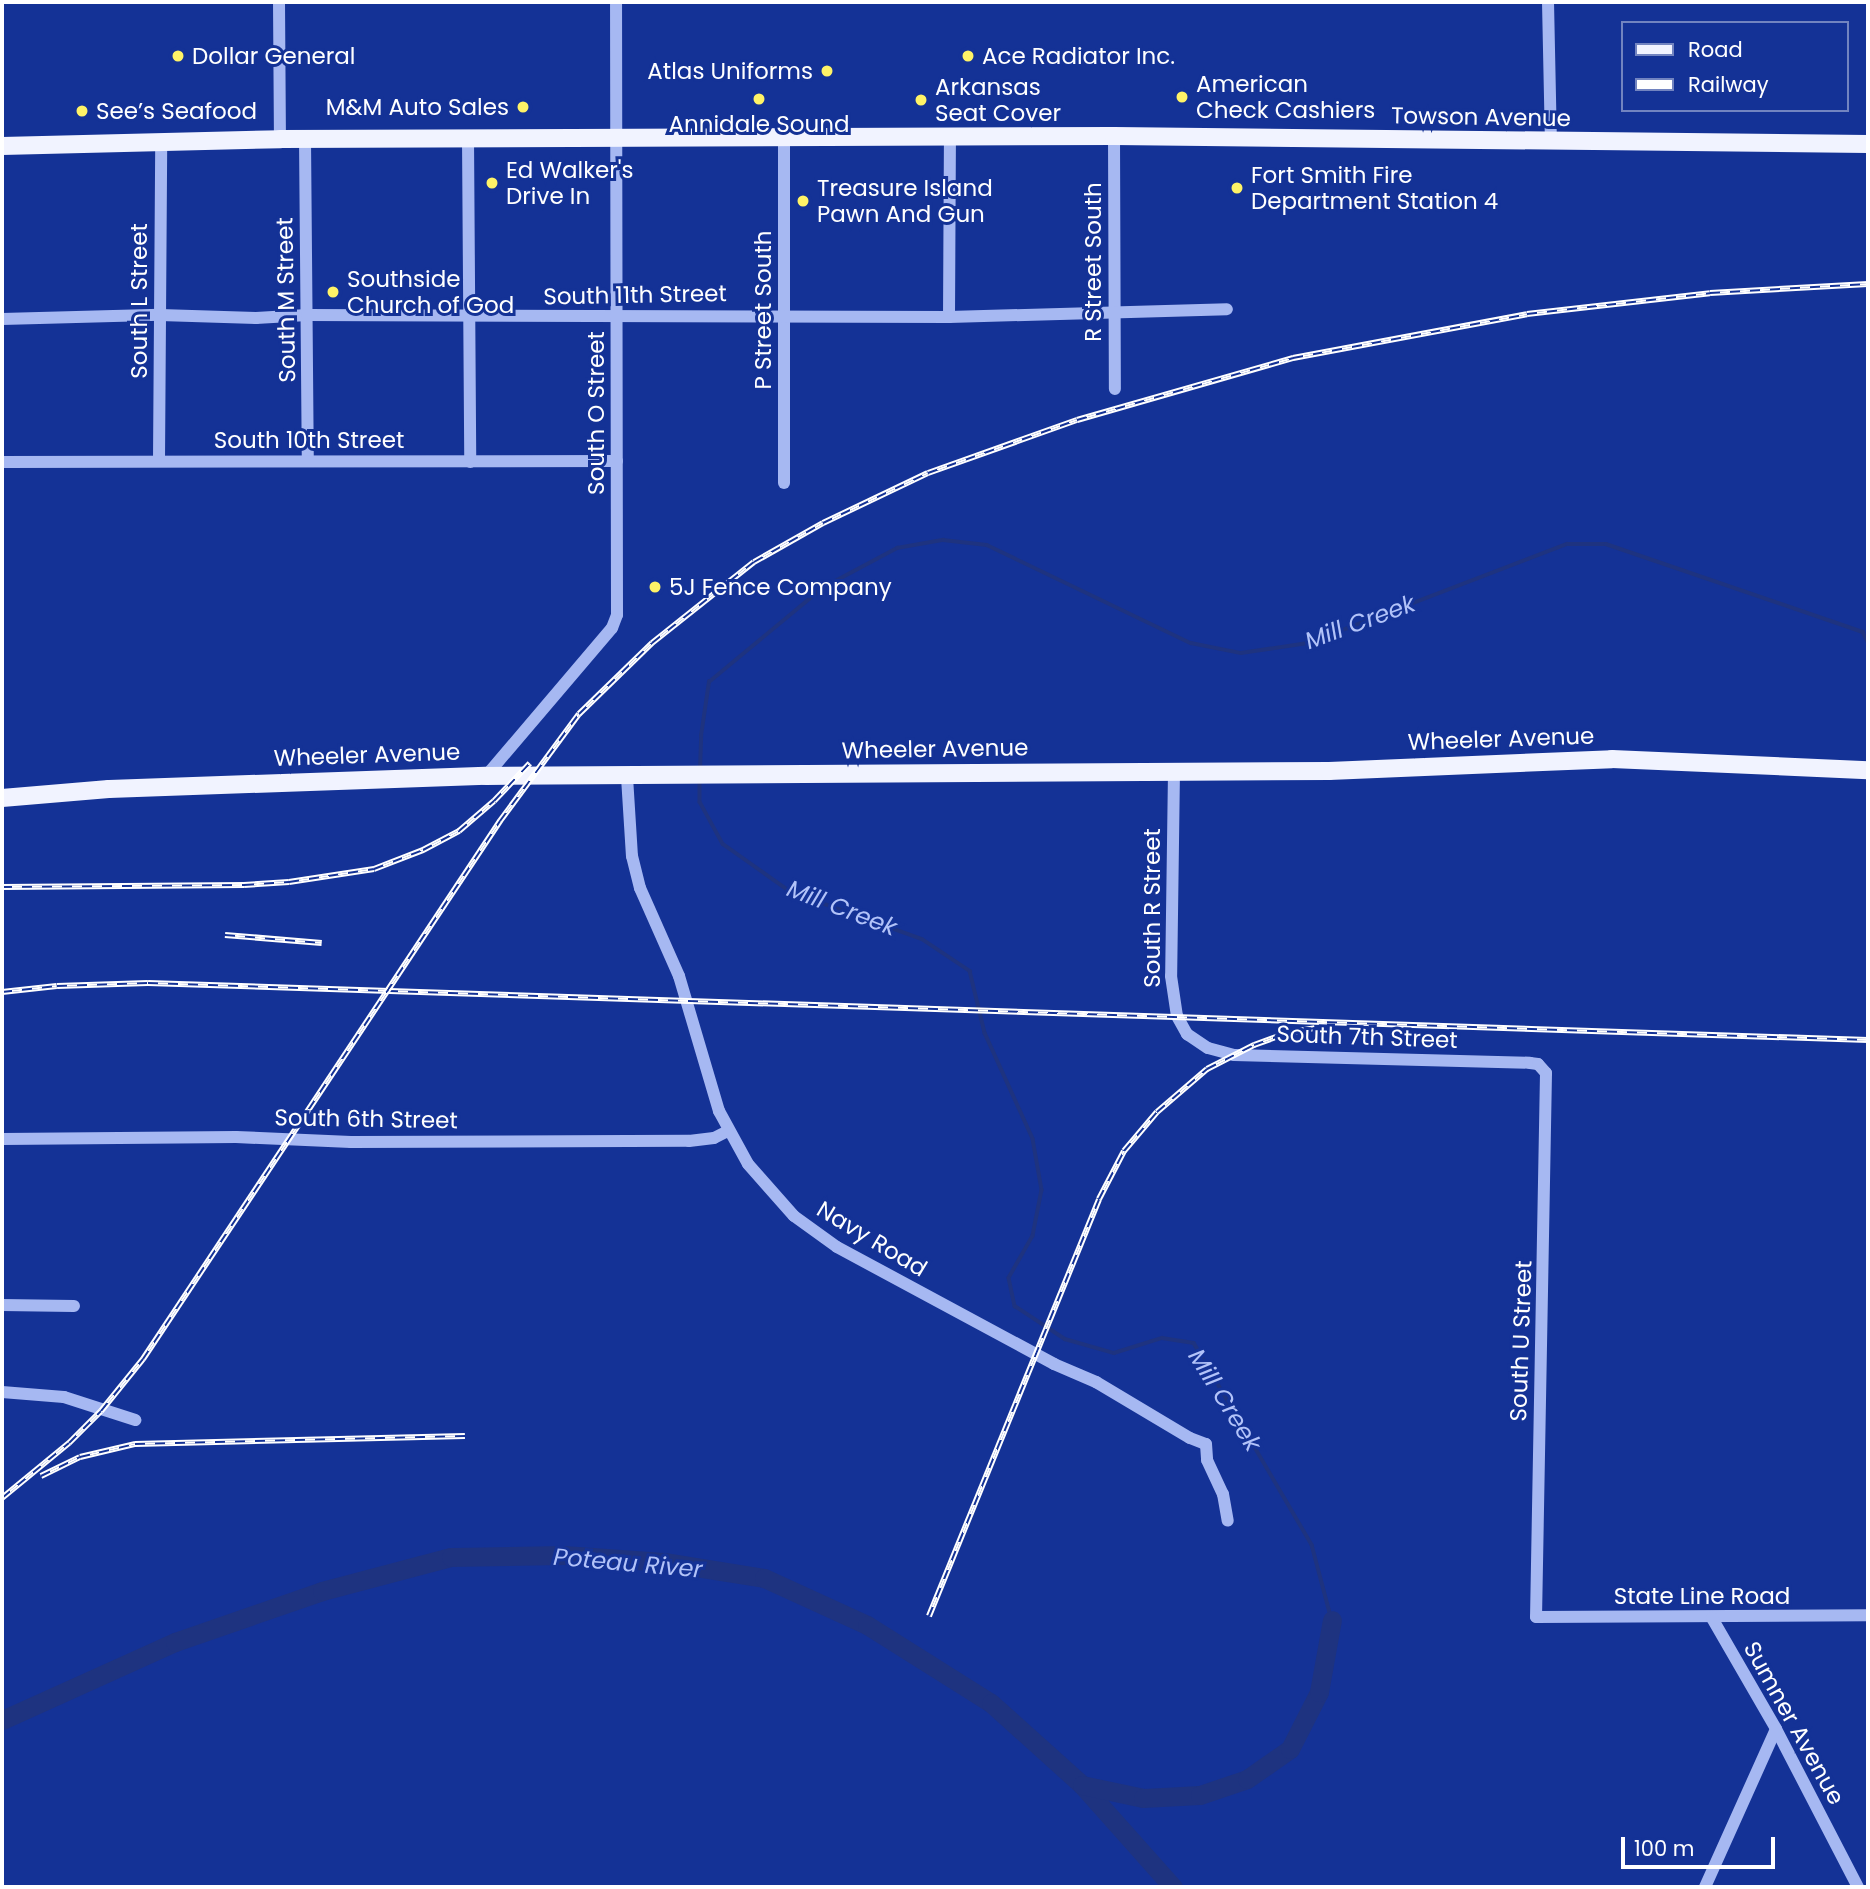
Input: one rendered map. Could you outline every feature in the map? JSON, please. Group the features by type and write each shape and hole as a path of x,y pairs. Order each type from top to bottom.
{"main road":[{"name":"Towson Avenue","path":"2,146 161,140 950,136 1868,144"},
{"name":"Wheeler Avenue","path":"2,798 141,788 486,776 677,777 1329,771 1612,760 1868,771"}],"street":[{"path":"279,2 280,139"},
{"name":"South O Street","path":"486,776 615,622 618,607 615,2"},
{"path":"1548,2 1551,143"},
{"path":"949,317 950,136"},
{"name":"R Street South","path":"1114,136 1115,389"},
{"name":"P Street South","path":"784,137 784,483"},
{"path":"468,138 470,462"},
{"name":"South M Street","path":"305,139 308,460"},
{"name":"South L Street","path":"159,461 161,140"},
{"name":"South 11th Street","path":"2,318 160,315 256,318 307,315 469,318 784,314 949,317 1114,315 1227,309"},
{"name":"South 10th Street","path":"2,463 617,461"},
{"name":"South R Street","path":"1174,771 1171,990 1181,1027 1192,1038"},
{"name":"Navy Road","path":"628,777 636,874 679,976 711,1090 739,1153 772,1194 794,1216 828,1242 1035,1354 1096,1382 1190,1438 1206,1444 1207,1460 1223,1494 1228,1521"},
{"name":"South 7th Street","path":"1192,1038 1209,1048 1234,1055 1518,1062 1543,1068"},
{"name":"South U Street","path":"1536,1617 1547,1081 1543,1068"},
{"name":"South 6th Street","path":"2,1139 689,1141 714,1138 728,1130"},
{"path":"2,1305 74,1306"},
{"path":"2,1392 64,1397 135,1420"},
{"name":"State Line Road","path":"1536,1617 1868,1615"},
{"name":"Sumner Avenue","path":"1712,1618 1776,1729 1858,1887"},
{"path":"1705,1887 1776,1729"}],"waterway":[{"name":"Mill Creek","path":"700,770 701,736 709,682 824,587 897,548 943,540 987,545 1191,643 1241,653 1309,643 1567,544 1606,544 1863,632 1868,642"},
{"name":"Mill Creek","path":"700,782 700,802 723,844 791,892 922,939 970,971 985,1033 1033,1139 1042,1190 1033,1236 1009,1278 1015,1306 1065,1339 1114,1353 1162,1338 1194,1343 1312,1545 1332,1620"},
{"name":"Poteau River","path":"2,1720 175,1642 322,1591 451,1557 564,1555 664,1562 764,1578 867,1625 991,1703 1082,1785 1173,1887"},
{"name":"Mill Creek","path":"1082,1785 1143,1798 1200,1795 1247,1779 1290,1749 1319,1692 1332,1620"}],"railway":[{"path":"2,1498 69,1443 101,1411 143,1359 500,821 579,714 652,643 754,562 823,523 928,473 1077,420 1293,358 1527,314 1710,293 1868,284"},
{"path":"2,887 244,885 289,882 374,869 423,850 459,831 494,801 530,763"},
{"path":"225,935 322,943"},
{"path":"2,992 57,986 148,983 1868,1040"},
{"path":"929,1616 1099,1199 1124,1151 1157,1112 1207,1069 1254,1045 1287,1033 1315,1028"},
{"path":"41,1476 80,1457 135,1444 465,1436"}],"place":[{"name":"Dollar General","path":"178,56"},
{"name":"Ace Radiator Inc.","path":"968,56"},
{"name":"Atlas Uniforms","path":"827,71"},
{"name":"American Check Cashiers","path":"1182,97"},
{"name":"Annidale Sound","path":"759,99"},
{"name":"Arkansas Seat Cover","path":"921,100"},
{"name":"M&M Auto Sales","path":"523,107"},
{"name":"See’s Seafood","path":"82,111"},
{"name":"Ed Walker's Drive In","path":"492,183"},
{"name":"Fort Smith Fire Department Station 4","path":"1237,188"},
{"name":"Treasure Island Pawn And Gun","path":"803,201"},
{"name":"Southside Church of God","path":"333,292"},
{"name":"5J Fence Company","path":"655,587"}]}
